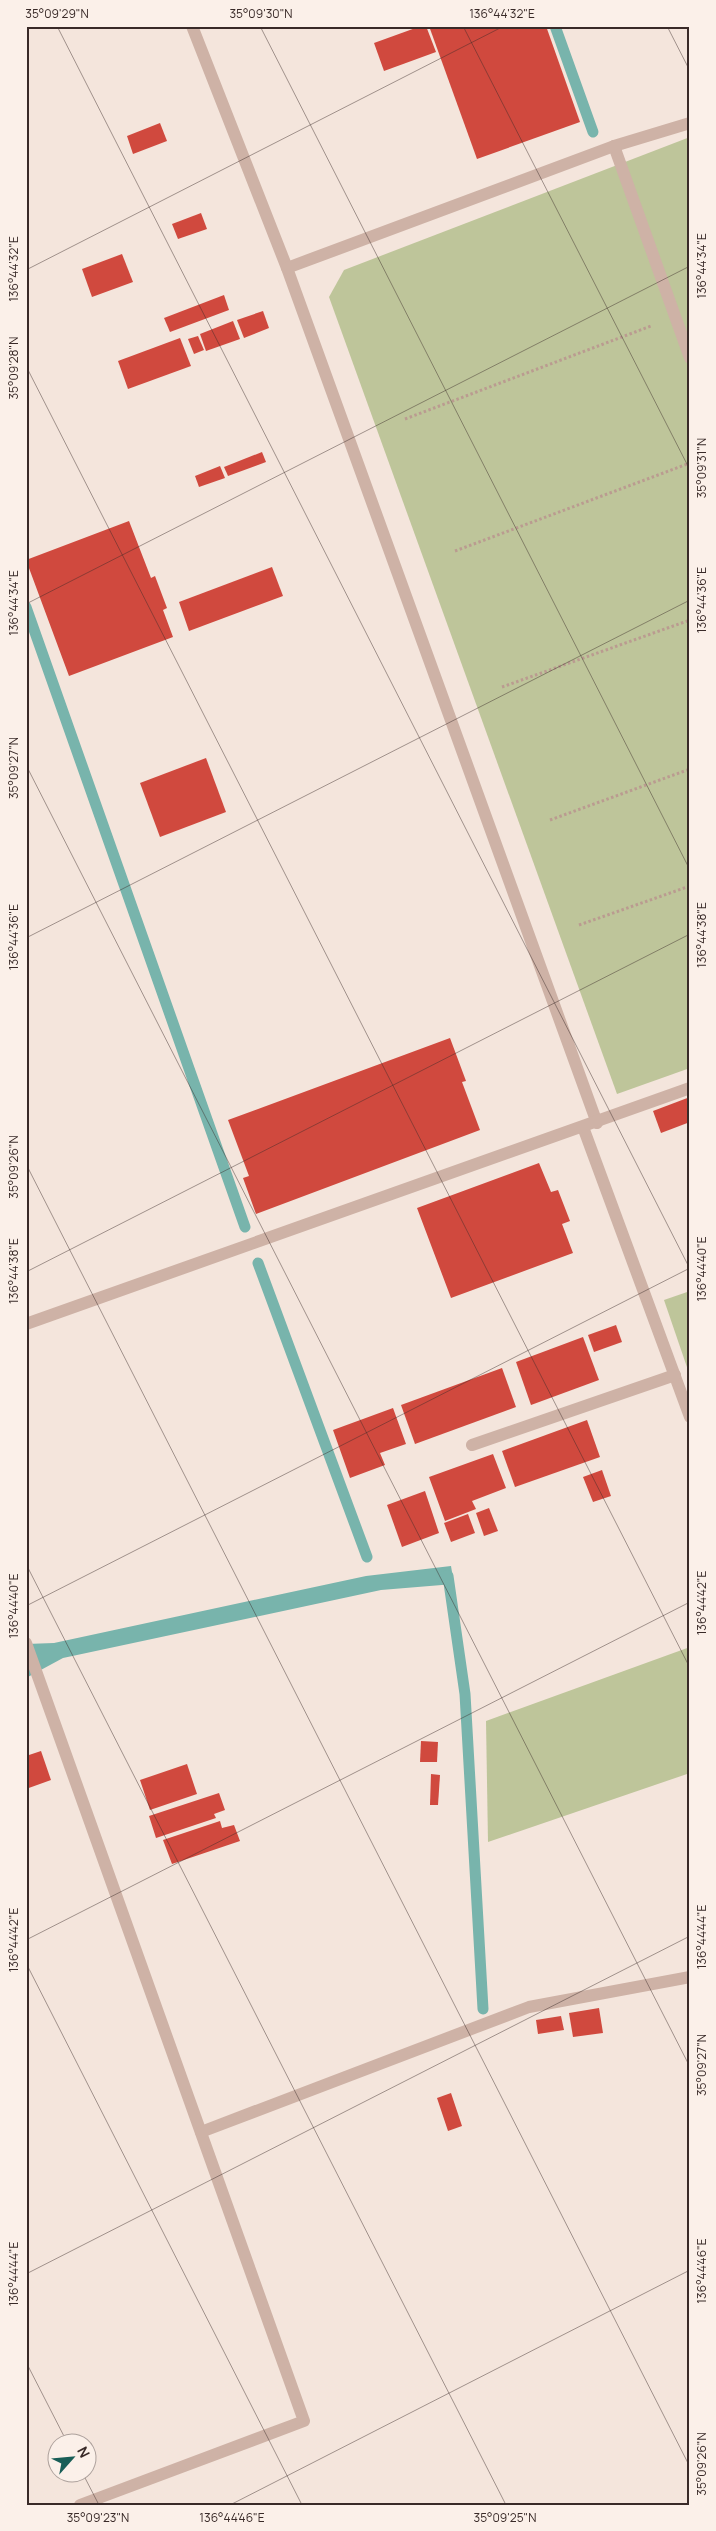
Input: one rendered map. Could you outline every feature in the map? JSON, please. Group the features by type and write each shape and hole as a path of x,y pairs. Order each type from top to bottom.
{"street":[{"path":"192,26 287,268 597,1122"},
{"path":"287,268 614,146 690,123"},
{"path":"614,146 690,358"},
{"path":"26,1324 583,1128 690,1088"},
{"path":"583,1128 690,1417"},
{"path":"472,1445 675,1374"},
{"path":"26,1643 304,2421 80,2505"},
{"path":"202,2132 529,2007 690,1977"}],"path":[{"path":"406,418 675,317"},
{"path":"455,551 690,463"},
{"path":"502,687 690,620"},
{"path":"550,820 690,769"},
{"path":"579,925 690,886"}],"green space":[{"path":"690,137 690,1068 617,1094 329,297 344,270"},
{"path":"690,1291 690,1376 664,1300"},
{"path":"690,1647 690,1773 488,1842 486,1721"}],"water":[{"path":"451,1566 454,1584 381,1590 63,1658 26,1678 26,1644 54,1643 366,1576"}],"building":[{"path":"421,26 426,26 436,52 384,71 374,43"},
{"path":"429,26 546,26 580,122 477,159"},
{"path":"160,123 167,141 133,154 127,136"},
{"path":"201,213 207,229 178,239 172,224"},
{"path":"122,254 133,282 92,297 82,269"},
{"path":"224,295 229,310 170,332 164,318"},
{"path":"263,311 269,328 244,338 237,320"},
{"path":"233,321 240,339 206,351 200,334"},
{"path":"198,336 204,350 194,354 188,339"},
{"path":"180,338 191,366 128,389 118,361"},
{"path":"262,452 266,462 228,476 224,467"},
{"path":"220,466 225,478 199,487 195,476"},
{"path":"129,521 151,578 155,576 167,608 163,610 173,637 69,676 26,560"},
{"path":"272,567 283,596 189,631 179,602"},
{"path":"206,758 226,812 160,837 140,783"},
{"path":"450,1038 466,1081 462,1082 480,1130 256,1214 243,1178 249,1176 228,1120"},
{"path":"690,1097 690,1122 661,1133 653,1111"},
{"path":"539,1163 551,1192 558,1190 570,1221 562,1224 573,1253 451,1298 417,1208"},
{"path":"616,1325 622,1342 594,1352 588,1335"},
{"path":"583,1337 599,1380 531,1405 516,1362"},
{"path":"502,1368 516,1407 415,1444 401,1405"},
{"path":"393,1408 406,1444 380,1453 385,1465 350,1478 333,1430"},
{"path":"587,1420 600,1457 515,1487 502,1451"},
{"path":"493,1454 506,1488 472,1501 476,1509 445,1521 429,1477"},
{"path":"602,1470 611,1496 593,1502 583,1477"},
{"path":"425,1491 439,1533 402,1547 387,1505"},
{"path":"489,1508 498,1531 484,1536 476,1513"},
{"path":"468,1514 475,1533 451,1542 444,1523"},
{"path":"421,1741 438,1742 437,1762 420,1762"},
{"path":"41,1751 51,1780 26,1789 26,1756"},
{"path":"187,1764 197,1794 150,1810 140,1780"},
{"path":"431,1774 440,1775 438,1805 430,1805"},
{"path":"219,1793 225,1810 214,1814 216,1818 156,1838 149,1816"},
{"path":"220,1821 222,1828 234,1825 240,1841 172,1864 163,1840"},
{"path":"599,2008 603,2033 573,2037 569,2013"},
{"path":"561,2016 564,2030 538,2034 536,2020"},
{"path":"451,2093 462,2126 448,2131 437,2098"}],"waterway":[{"path":"555,26 593,132"},
{"path":"26,607 245,1227"},
{"path":"258,1263 367,1557"},
{"path":"442,1577 448,1576 465,1694 483,2009"}]}
